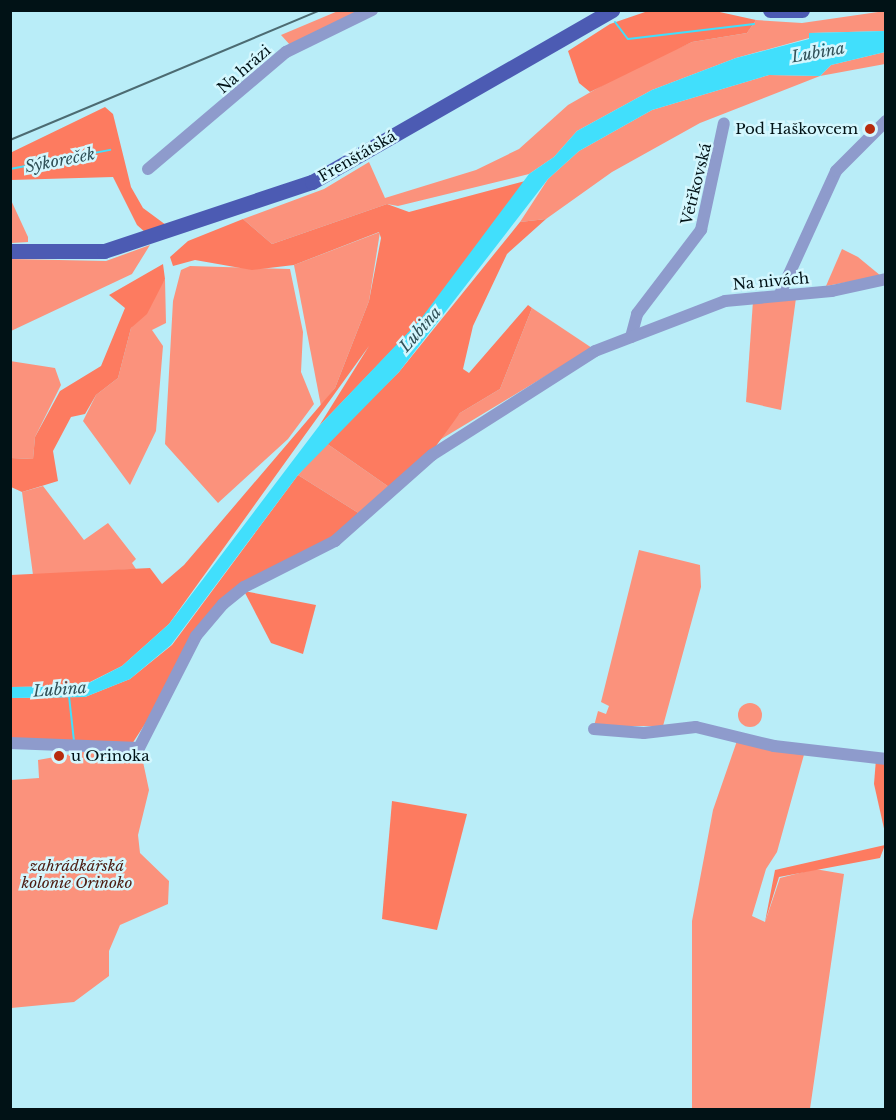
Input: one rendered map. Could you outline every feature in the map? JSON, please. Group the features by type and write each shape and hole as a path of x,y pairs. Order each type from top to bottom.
{"main road":[{"path":"770,10 802,10"},
{"name":"Frenštátská","path":"10,251 95,252 152,236 327,175 609,12"}],"street":[{"name":"Na hrázi","path":"148,169 286,52 372,10"},
{"path":"780,294 836,171 885,122"},
{"name":"Větřkovská","path":"632,337 637,314 701,230 724,123"},
{"name":"Na nivách","path":"10,743 139,748 196,636 223,604 244,587 335,541 432,455 595,351 725,300 885,279"},
{"path":"594,729 644,733 696,727 774,746 885,759"}],"green space":[{"path":"338,11 367,11 291,46 281,35"},
{"path":"885,11 885,31 810,33 809,38 736,58 652,90 577,131 554,157 529,174 398,206 387,204 272,244 243,219 324,189 369,162 385,198 476,170 519,149 568,105 631,69 692,42 747,33 756,20 802,23"},
{"path":"885,52 885,64 820,76 831,65"},
{"path":"769,75 820,76 700,123 612,172 546,219 520,222 548,179 579,151 652,110"},
{"path":"10,198 28,237 28,242 11,243"},
{"path":"380,232 369,301 335,388 321,406 294,265"},
{"path":"150,245 132,274 11,331 11,259 106,261"},
{"path":"842,249 858,257 881,276 826,286"},
{"path":"190,266 290,269 303,332 301,372 314,404 288,439 218,503 165,444 173,301 181,270"},
{"path":"165,279 166,323 152,330 163,346 156,431 130,485 83,421 96,395 118,378 131,328"},
{"path":"796,298 781,410 746,402 753,301"},
{"path":"532,308 592,348 433,444 460,413 500,389"},
{"path":"10,361 55,368 61,385 35,437 33,459 11,458"},
{"path":"326,443 389,487 360,514 298,475"},
{"path":"43,486 84,540 108,523 136,559 132,563 136,569 33,575 22,492"},
{"path":"639,550 700,565 701,587 663,726 594,726 598,711 606,714 609,706 601,702"},
{"path":"750,703 759,706 762,715 759,724 750,727 741,724 738,715 741,706"},
{"path":"738,738 805,751 777,852 766,869 752,916 765,922 780,878 815,869 844,874 810,1109 692,1110 692,921 713,810"},
{"name":"zahrádkářská kolonie Orinoko","path":"83,752 142,757 149,790 138,835 140,853 169,881 168,904 120,925 109,951 109,976 74,1002 11,1008 11,780 39,778 38,760"}],"shaded area":[{"path":"648,11 715,11 756,20 747,33 692,42 590,92 579,83 568,51 610,24"},
{"path":"105,107 113,114 131,187 143,208 166,225 146,233 137,225 113,177 11,180 10,153"},
{"path":"529,180 420,321 319,426 369,346 169,624 122,666 82,686 11,687 11,575 150,568 162,584 184,565 335,388 369,301 381,238 379,232 294,265 252,270 195,260 173,266 170,257 188,241 243,219 272,244 387,204 409,212"},
{"path":"546,219 507,254 473,326 463,369 469,373 528,305 532,308 500,389 460,413 436,446 389,487 326,443 399,372 520,222"},
{"path":"163,264 165,279 147,314 131,328 118,378 96,395 85,414 71,417 53,451 58,481 22,492 11,487 11,458 33,459 35,437 60,391 101,366 125,308 109,295"},
{"path":"298,475 360,514 333,539 227,597 132,744 11,739 10,698 85,697 130,679 172,645"},
{"path":"244,591 316,605 303,654 271,643"},
{"path":"876,759 885,763 885,833 874,784"},
{"path":"392,801 467,814 437,930 382,919"},
{"path":"885,845 880,858 779,877 765,922 775,870"}],"water":[{"name":"Lubina","path":"885,31 885,52 831,65 820,76 769,75 652,110 579,151 548,179 399,372 298,475 171,645 130,679 85,697 11,698 11,687 83,686 122,666 169,624 319,426 420,320 529,174 554,157 577,131 652,90 736,58 809,39 809,33"}],"waterway":[{"path":"615,22 628,39 754,24"},
{"name":"Sýkoreček","path":"10,169 110,150"},
{"name":"Lubina","path":"69,696 74,741"}],"railway":[{"path":"10,140 321,10"}],"place":[{"name":"Pod Haškovcem","path":"870,129"},
{"name":"u Orinoka","path":"59,756"}]}
